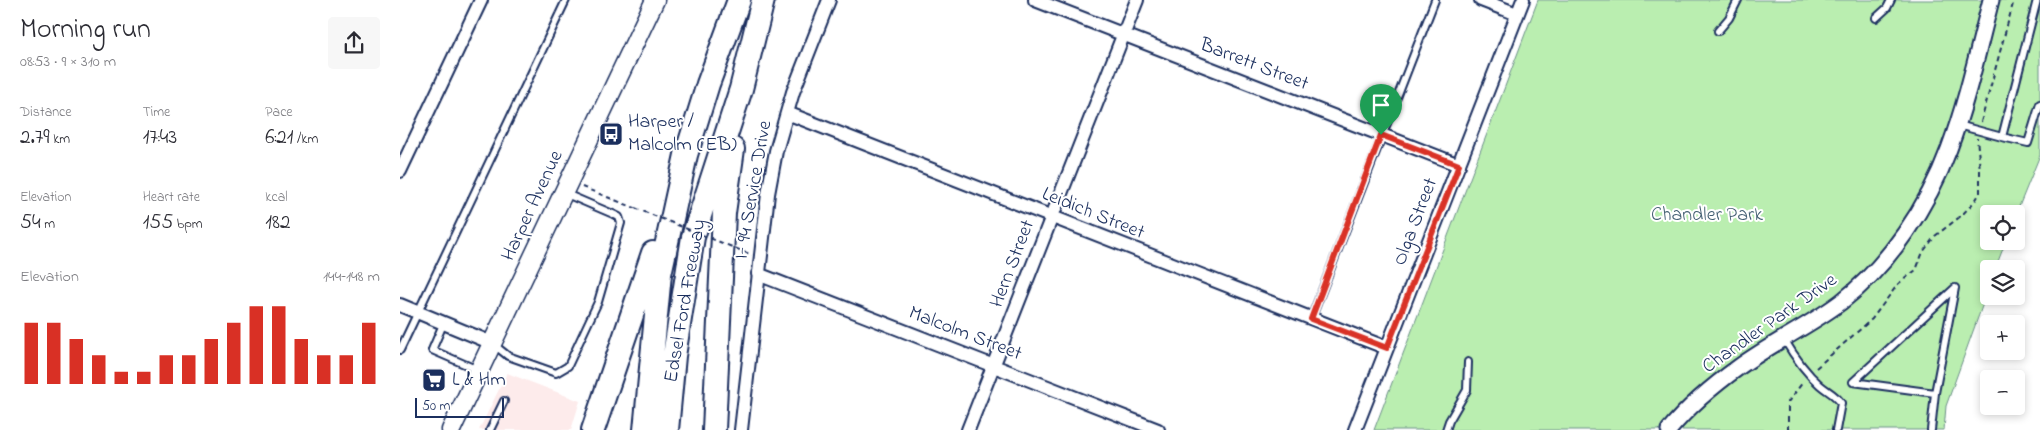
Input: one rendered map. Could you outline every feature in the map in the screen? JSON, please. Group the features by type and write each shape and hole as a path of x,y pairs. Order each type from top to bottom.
{"highway":[{"name":"Edsel Ford Freeway","path":"645,430 660,274 686,155 708,84 740,0"},
{"name":"Edsel Ford Freeway","path":"667,430 674,356 694,237 741,89 763,0"},
{"path":"714,430 724,213 741,89"},
{"path":"593,430 686,155"}],"main road":[{"name":"Harper Avenue","path":"451,430 655,0"}],"street":[{"path":"400,171 481,0"},
{"name":"I- 94 Service Drive","path":"741,430 768,194 776,151 786,113 829,0"},
{"name":"Barrett Street","path":"1035,0 1459,165"},
{"name":"Hern Street","path":"968,430 1137,0"},
{"path":"1481,0 1517,14"},
{"name":"Olga Street","path":"1355,430 1523,0"},
{"name":"Chandler Park Drive","path":"1669,430 1691,406 1739,367 1842,301 1874,271 1891,251 1929,192 1949,150 1991,0"},
{"name":"Leidich Street","path":"786,113 1387,348"},
{"name":"Malcolm Street","path":"758,274 1158,430"},
{"path":"400,305 492,343"}],"lane":[{"path":"400,350 566,0"},
{"path":"1311,319 1435,0"},
{"path":"1718,31 1729,18 1738,0"},
{"path":"1876,18 1887,8 1891,0"},
{"path":"2002,137 2037,0"},
{"path":"1957,124 2028,143 2040,104"},
{"path":"492,343 508,356 556,373 568,366 598,302 621,224 618,217 566,187"},
{"path":"1931,430 1935,393 1956,288 1853,382 1935,393"},
{"path":"444,322 432,350 478,370"},
{"path":"1784,339 1797,361 1822,387 1835,394 1841,403 1836,430"},
{"path":"1446,430 1449,420 1467,390 1468,362"},
{"path":"490,430 504,401"}],"path":[{"path":"566,187 635,208 752,255"}],"shaded area":[{"path":"507,373 580,401 571,430 479,430"}],"green space":[{"name":"Chandler Park","path":"1538,0 2040,0 2040,155 2020,205 1980,205 1980,250 2002,250 1999,260 1980,260 1980,305 1982,305 1946,406 1944,430 1374,430"}],"place":[{"name":"Harper / Malcolm (EB)","path":"611,134"},
{"name":"L & Hm","path":"434,380"}],"route":[{"path":"1381,135 1459,165 1387,348 1311,319 1381,135"}]}
